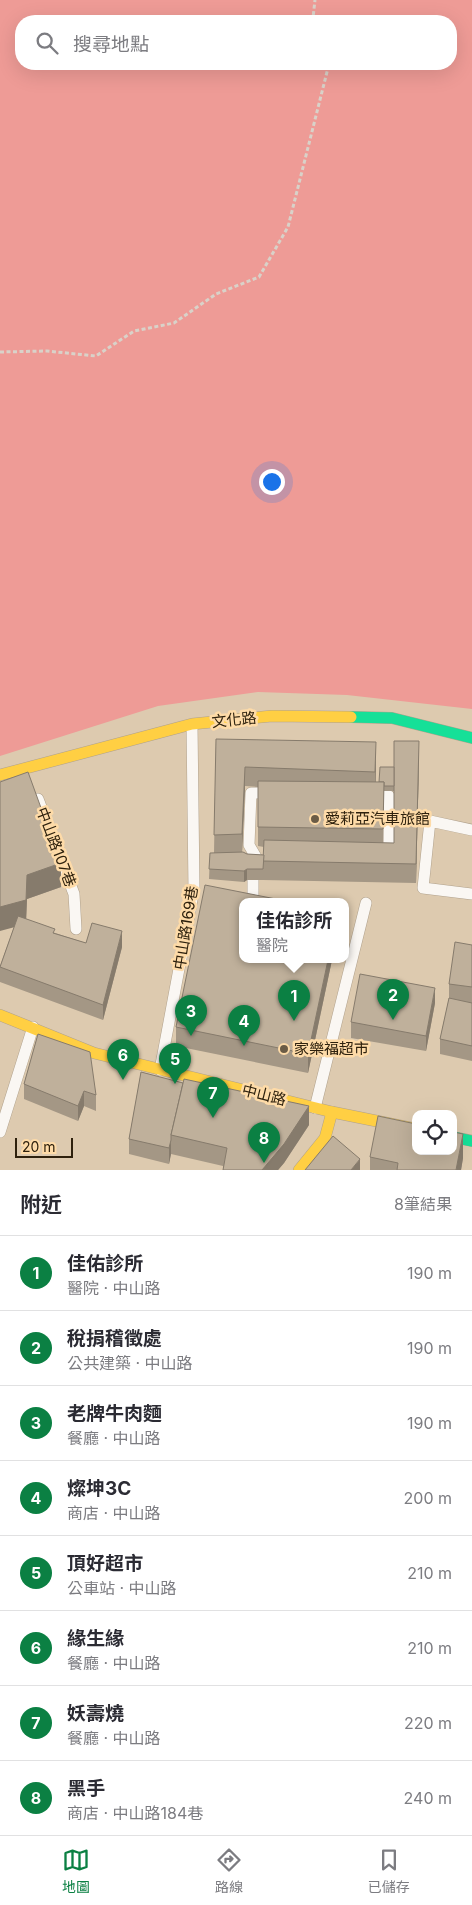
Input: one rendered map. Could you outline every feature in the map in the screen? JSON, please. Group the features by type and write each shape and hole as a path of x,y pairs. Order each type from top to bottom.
{"street":[{"name":"文化路","path":"0,775 29,776 192,724 272,716 392,718 472,738"},
{"name":"中山路","path":"0,1015 94,1053 315,1108 412,1128"},
{"path":"299,1170 325,1138 332,1112"},
{"path":"457,1138 472,1141"}],"lane":[{"name":"中山路169巷","path":"160,1070 198,890 192,724"},
{"name":"中山路107巷","path":"29,776 74,894 76,929"},
{"path":"240,858 259,858 249,845 251,793 280,793"},
{"path":"359,795 389,796 389,855 379,854"},
{"path":"472,830 430,821 423,888 472,894"},
{"path":"253,880 253,897"},
{"path":"315,1108 366,903"},
{"path":"0,1132 33,1027"}],"path":[{"path":"313,15 315,0"},
{"path":"0,352 47,351 96,356 134,331 174,324 216,294 259,277 288,228 328,70"}],"shaded area":[{"path":"0,0 472,0 472,709 347,695 258,692 158,706 0,756"}],"building":[{"path":"216,739 376,742 375,772 245,767 242,834 214,835"},
{"path":"394,741 419,741 416,864 263,861 264,840 394,843"},
{"path":"380,767 394,767 394,786 384,786 384,782 379,782"},
{"path":"28,772 61,863 27,875 26,900 0,907 0,782"},
{"path":"258,781 384,782 383,829 258,827"},
{"path":"243,852 264,855 263,869 247,869 244,871 209,869 210,853"},
{"path":"205,885 271,898 239,898 239,963 327,963 308,1054 176,1027"},
{"path":"18,916 55,929 53,933 86,943 92,923 122,931 103,1005 0,967"},
{"path":"455,942 472,945 472,987 449,984"},
{"path":"360,974 435,988 426,1036 351,1022"},
{"path":"449,998 472,1003 472,1046 440,1039"},
{"path":"38,1034 90,1052 96,1095 84,1091 78,1106 24,1084"},
{"path":"141,1072 183,1083 169,1148 129,1139"},
{"path":"184,1079 309,1106 284,1144 262,1170 223,1170 227,1148 171,1135"},
{"path":"378,1116 412,1123 412,1155 457,1155 457,1133 463,1134 456,1170 397,1170 398,1163 370,1157"},
{"path":"333,1136 360,1159 351,1170 305,1170"}],"traffic: fast":[{"path":"351,717 392,718 472,738"},
{"path":"457,1138 472,1141"}],"traffic: slow":[{"path":"0,775 192,724 272,716 351,717"},
{"path":"0,1015 94,1053 332,1112 412,1128"},
{"path":"299,1170 325,1138 332,1112"}],"place":[{"name":"愛莉亞汽車旅館","path":"315,819"},
{"name":"稅捐稽徵處","path":"393,1020"},
{"name":"佳佑診所","path":"294,1021"},
{"name":"老牌牛肉麵","path":"191,1036"},
{"name":"燦坤3C","path":"244,1046"},
{"name":"家樂福超市","path":"284,1049"},
{"name":"緣生緣","path":"123,1080"},
{"name":"頂好超市","path":"175,1084"},
{"name":"妖壽燒","path":"213,1118"},
{"name":"黑手","path":"264,1163"}]}
